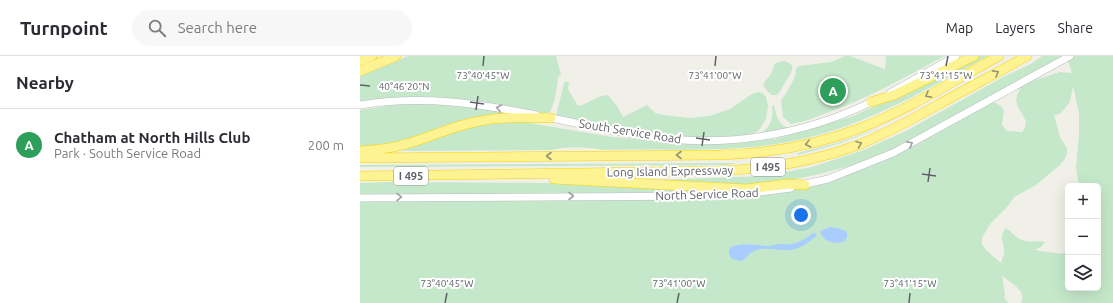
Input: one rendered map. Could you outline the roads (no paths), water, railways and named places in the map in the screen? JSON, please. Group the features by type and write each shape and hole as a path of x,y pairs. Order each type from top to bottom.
{"highway":[{"path":"360,60 372,56"},
{"path":"360,71 396,56"},
{"path":"871,102 894,95 974,56"},
{"name":"Long Island Expressway","path":"360,158 718,155 750,154 776,150 828,139 873,123 902,110 999,56"},
{"name":"Long Island Expressway","path":"360,176 719,171 750,169 797,162 835,152 872,139 1027,56"},
{"path":"360,151 402,146 455,127 482,120 509,118 551,118"},
{"path":"461,175 475,180 557,179 746,189 788,184 805,185"}],"main road":[{"name":"South Service Road","path":"360,105 401,100 441,100 489,106 654,137 694,140 725,140 765,136 805,127 842,115 871,102 956,56"},
{"name":"North Service Road","path":"360,198 723,196 762,192 805,185 835,176 893,153 1070,56"}],"water":[{"path":"829,81 832,87 822,91 820,85"},
{"path":"830,227 846,231 847,236 845,240 837,243 826,240 820,231"},
{"path":"813,233 817,235 812,240 798,248 791,250 759,250 752,252 742,261 732,259 729,253 730,248 734,246 748,244 767,246 791,244 803,240"}],"place":[{"name":"Chatham at North Hills Club","path":"833,91"}]}
